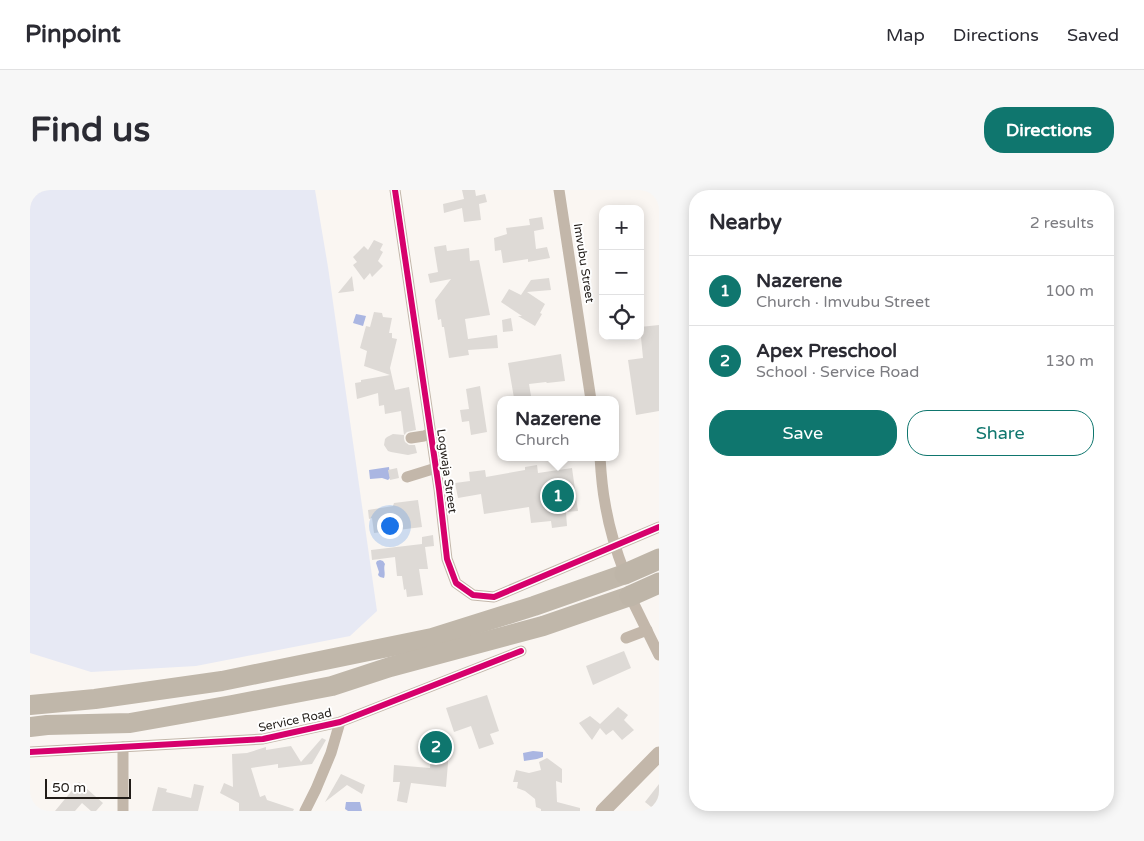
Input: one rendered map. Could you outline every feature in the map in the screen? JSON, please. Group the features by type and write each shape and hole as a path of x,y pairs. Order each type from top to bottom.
{"highway":[{"path":"30,705 95,699 222,681 432,638 534,606 625,574 659,559"},
{"path":"30,727 130,723 232,706 332,686 390,667 542,626 630,596 659,583"}],"street":[{"name":"Logwaja Street","path":"395,190 436,468 447,558 456,583 473,594 494,597 616,546"},
{"name":"Imvubu Street","path":"559,190 590,396"},
{"path":"412,438 431,434"},
{"path":"600,461 605,502 612,538 625,574"},
{"path":"407,477 436,468"},
{"path":"616,546 659,527"},
{"path":"630,596 659,655"},
{"path":"626,638 647,630"},
{"name":"Service Road","path":"30,752 263,739 340,722 521,651"},
{"path":"304,811 316,789 331,753 340,722"},
{"path":"123,747 123,811"},
{"path":"603,811 659,754"}],"shaded area":[{"path":"30,190 315,190 328,267 377,611 350,636 196,666 91,672 30,653"}],"water":[{"path":"356,314 366,316 363,326 353,323"},
{"path":"389,467 390,478 388,480 382,478 370,479 369,470"},
{"path":"380,560 385,564 384,578 378,575 376,563"},
{"path":"543,752 543,757 524,761 523,753"},
{"path":"346,802 360,802 362,811 348,811 345,809"}],"building":[{"path":"462,190 475,190 476,196 485,194 487,202 479,204 481,220 464,222 462,208 444,213 443,204 464,199"},
{"path":"542,217 544,229 534,231 536,249 547,247 550,258 528,262 528,259 503,263 501,250 495,251 494,238 507,234 506,228 530,225 529,219"},
{"path":"374,240 383,244 380,250 383,252 378,261 383,266 372,277 370,273 364,280 353,265 357,262 353,257 364,246 368,250"},
{"path":"446,245 447,251 469,248 470,261 479,260 490,315 465,319 468,339 497,335 498,348 468,350 469,355 449,358 444,327 442,327 441,319 438,320 435,300 451,279 430,283 428,274 438,272 434,247"},
{"path":"352,276 354,291 338,293"},
{"path":"549,278 551,290 527,292 545,304 535,326 518,316 522,316 501,302 509,289 521,295 531,280"},
{"path":"374,312 382,313 383,317 392,318 389,333 392,333 392,338 397,339 390,368 395,390 409,387 416,430 407,432 404,435 401,411 385,414 384,405 379,406 378,393 357,399 355,383 361,382 361,380 390,375 364,366 367,351 360,348 366,326 370,327"},
{"path":"511,318 513,331 503,332 502,320"},
{"path":"659,325 659,411 636,415 628,360 643,358 641,340 644,340 644,327"},
{"path":"561,354 565,381 529,384 531,396 514,396 508,363"},
{"path":"480,386 487,432 471,435 469,421 462,422 460,410 469,409 466,389"},
{"path":"393,434 404,435 405,442 409,445 415,445 417,453 408,455 388,451 384,445 385,439"},
{"path":"537,465 538,473 572,468 578,511 566,512 567,526 552,528 551,521 531,523 529,507 484,514 481,494 458,498 455,483 470,481 469,472 485,470 486,477 525,470 525,467"},
{"path":"397,468 399,478 390,480 388,470"},
{"path":"418,500 422,527 374,533 372,518 369,519 368,510 393,506 394,503"},
{"path":"433,535 434,546 425,547 428,569 419,569 423,595 407,597 402,576 397,576 395,557 372,560 371,550 422,544 422,537"},
{"path":"624,651 631,668 593,685 586,666"},
{"path":"487,695 499,731 490,734 494,744 479,749 471,726 454,732 446,708"},
{"path":"618,707 628,715 624,720 634,730 622,740 613,730 606,735 600,728 592,740 579,723 590,716 600,724"},
{"path":"322,738 326,740 312,764 278,768 278,764 251,768 260,797 265,795 267,800 294,809 293,811 239,811 239,803 220,793 224,783 233,787 232,754 247,753 266,747 266,750 291,746 301,762"},
{"path":"431,750 449,751 446,787 411,783 407,803 397,801 400,782 393,782 394,765 430,768"},
{"path":"547,758 562,769 562,783 556,781 557,802 580,808 580,811 541,811 541,809 536,807 535,799 525,791 517,788 518,782 513,782 516,770 529,773 541,770 539,762"},
{"path":"341,774 365,785 362,794 347,785 325,802"},
{"path":"79,782 103,803 96,811 91,811 82,803 75,811 55,811"},
{"path":"194,784 204,786 198,811 152,811 158,787 167,789 166,792 191,798"},
{"path":"659,784 659,811 656,811 645,802"}],"cycle path":[{"path":"395,190 439,489 447,559 456,583 473,595 494,597 659,527"},
{"path":"30,752 263,739 340,722 521,651"}],"place":[{"name":"Nazerene","path":"558,496"},
{"name":"Apex Preschool","path":"436,747"}]}
